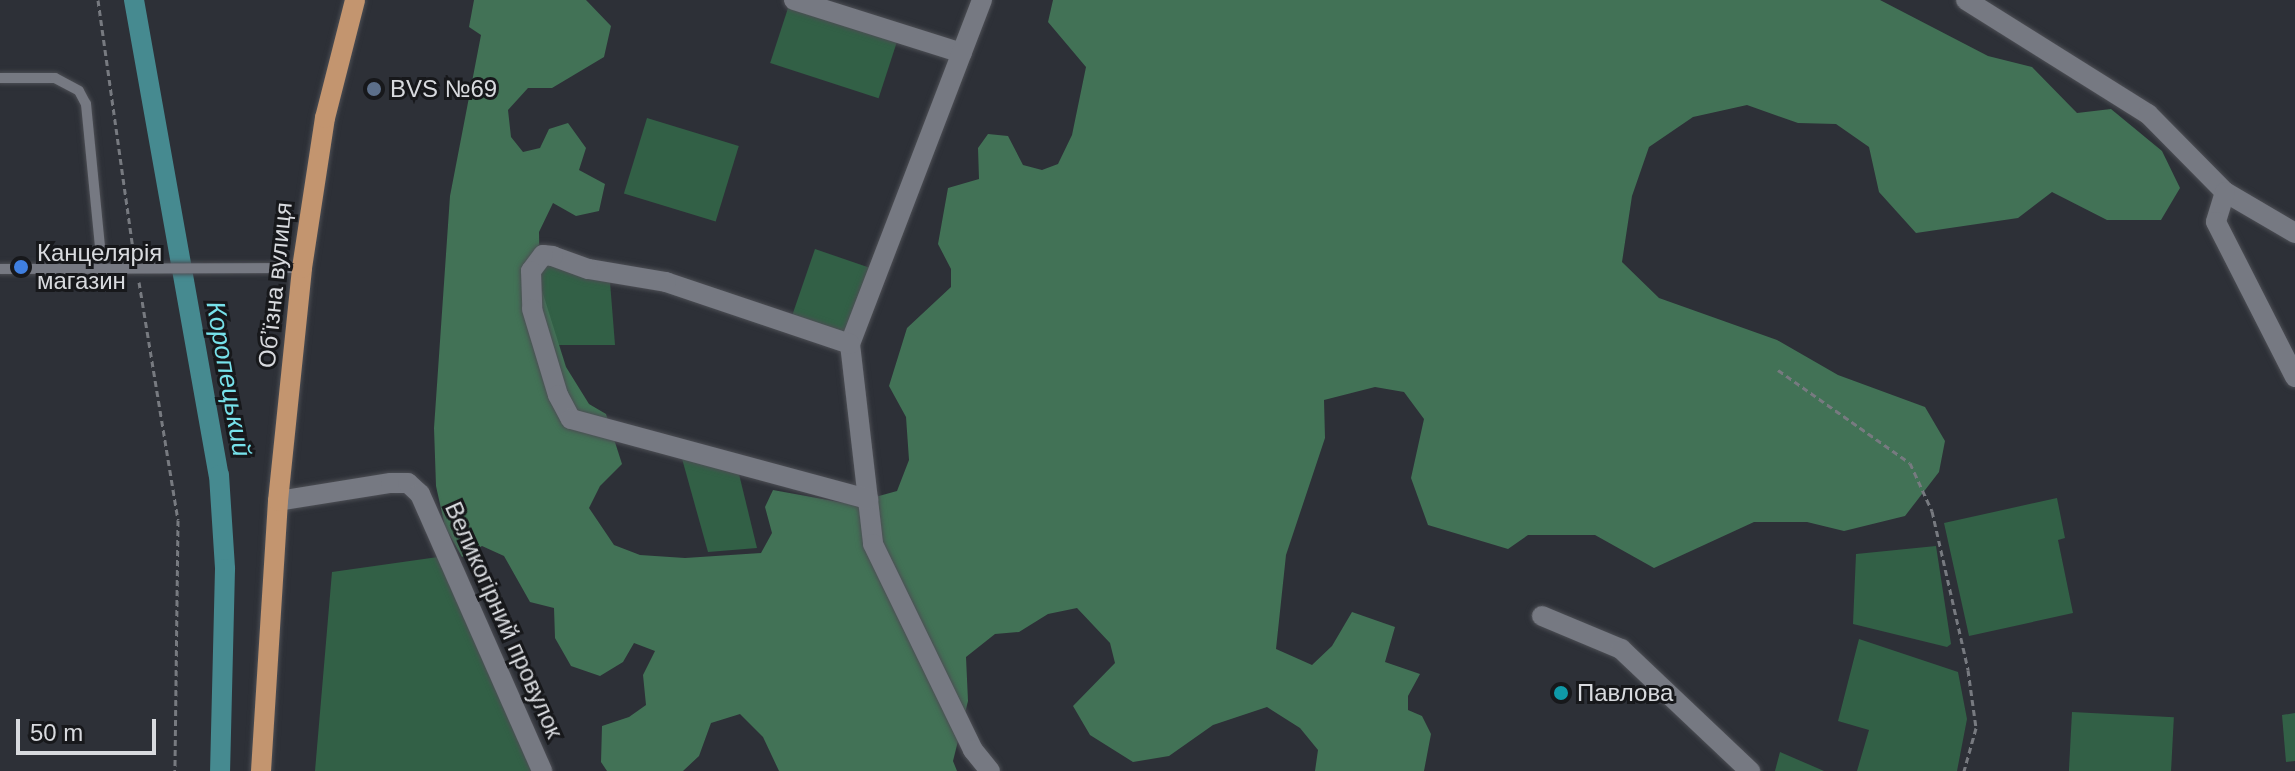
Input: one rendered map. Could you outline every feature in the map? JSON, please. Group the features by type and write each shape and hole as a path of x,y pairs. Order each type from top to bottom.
{"main road":[{"name":"Обʼїзна вулиця","path":"261,771 278,501 302,268 325,118 355,0"}],"street":[{"path":"794,0 962,53"},
{"path":"982,0 850,344 873,544 973,750 990,771"},
{"path":"1966,0 2148,114 2225,192 2295,233"},
{"path":"2225,192 2216,222 2295,377"},
{"path":"850,344 666,282 588,269 553,256 543,255 531,271 532,309 558,395 571,419 868,499"},
{"name":"Великогірний провулок","path":"278,501 391,483 408,483 420,494 542,771"},
{"path":"1542,616 1621,649 1750,771"}],"lane":[{"path":"0,78 55,78 79,91 86,104 102,266"},
{"path":"0,269 102,266 302,268"}],"path":[{"path":"98,0 136,266 178,520 175,771"},
{"path":"1778,370 1910,463 1932,511 1968,670 1976,728 1964,771"}],"green space":[{"path":"474,0 586,0 611,26 604,57 552,88 528,88 508,110 511,137 523,152 540,148 549,129 568,123 586,148 579,170 605,184 599,211 576,216 553,203 539,232 540,284 566,367 589,404 606,414 622,464 600,486 589,508 614,545 640,555 685,558 761,553 772,533 765,507 773,490 850,504 897,491 909,460 906,417 889,386 907,328 951,287 951,269 938,244 948,188 979,179 978,148 988,134 1008,136 1023,165 1042,170 1058,164 1072,135 1086,67 1048,22 1053,0 1880,0 1988,56 2032,67 2077,113 2111,109 2162,151 2180,188 2161,220 2107,220 2052,192 2018,218 1916,233 1879,192 1869,147 1836,124 1798,123 1747,105 1693,117 1649,147 1632,196 1622,262 1659,298 1777,340 1838,375 1925,407 1945,441 1939,472 1905,516 1844,531 1807,522 1754,522 1654,568 1595,535 1528,535 1508,549 1428,525 1411,478 1424,419 1404,392 1375,387 1324,400 1325,438 1286,555 1276,649 1312,665 1332,646 1352,612 1395,627 1385,662 1420,674 1408,696 1408,710 1422,716 1431,734 1424,771 1315,771 1318,750 1300,728 1267,707 1213,725 1169,756 1133,762 1090,735 1073,706 1115,663 1110,643 1077,608 1048,614 1019,632 995,634 966,657 968,701 953,761 957,771 779,771 763,737 740,714 711,723 699,756 683,771 607,771 601,762 602,726 629,717 646,705 643,675 655,651 634,643 623,662 600,676 571,666 555,638 554,608 530,602 504,556 482,546 462,557 445,527 436,486 434,428 450,196 481,35 469,27"},
{"path":"789,5 897,40 879,98 770,63"},
{"path":"647,118 739,146 716,222 624,194"},
{"path":"815,249 869,268 846,334 792,315"},
{"path":"549,261 610,282 615,345 549,345 536,275"},
{"path":"681,455 738,470 757,548 708,552"},
{"path":"2057,498 2065,538 2058,540 2073,613 1969,636 1944,523"},
{"path":"1936,546 1951,644 1947,647 1853,624 1856,554"},
{"path":"438,557 534,771 315,771 332,572"},
{"path":"1859,639 1958,672 1967,719 1957,771 1857,771 1869,730 1838,721"},
{"path":"2072,712 2174,717 2171,771 2069,771"},
{"path":"2295,713 2295,761 2286,762 2282,715"},
{"path":"1780,752 1824,771 1775,771"}],"waterway":[{"name":"Коропецький","path":"134,0 219,475 225,569 220,771"}],"place":[{"name":"BVS №69","path":"374,89"},
{"name":"Канцелярія магазин","path":"21,267"},
{"name":"Павлова","path":"1561,693"}]}
